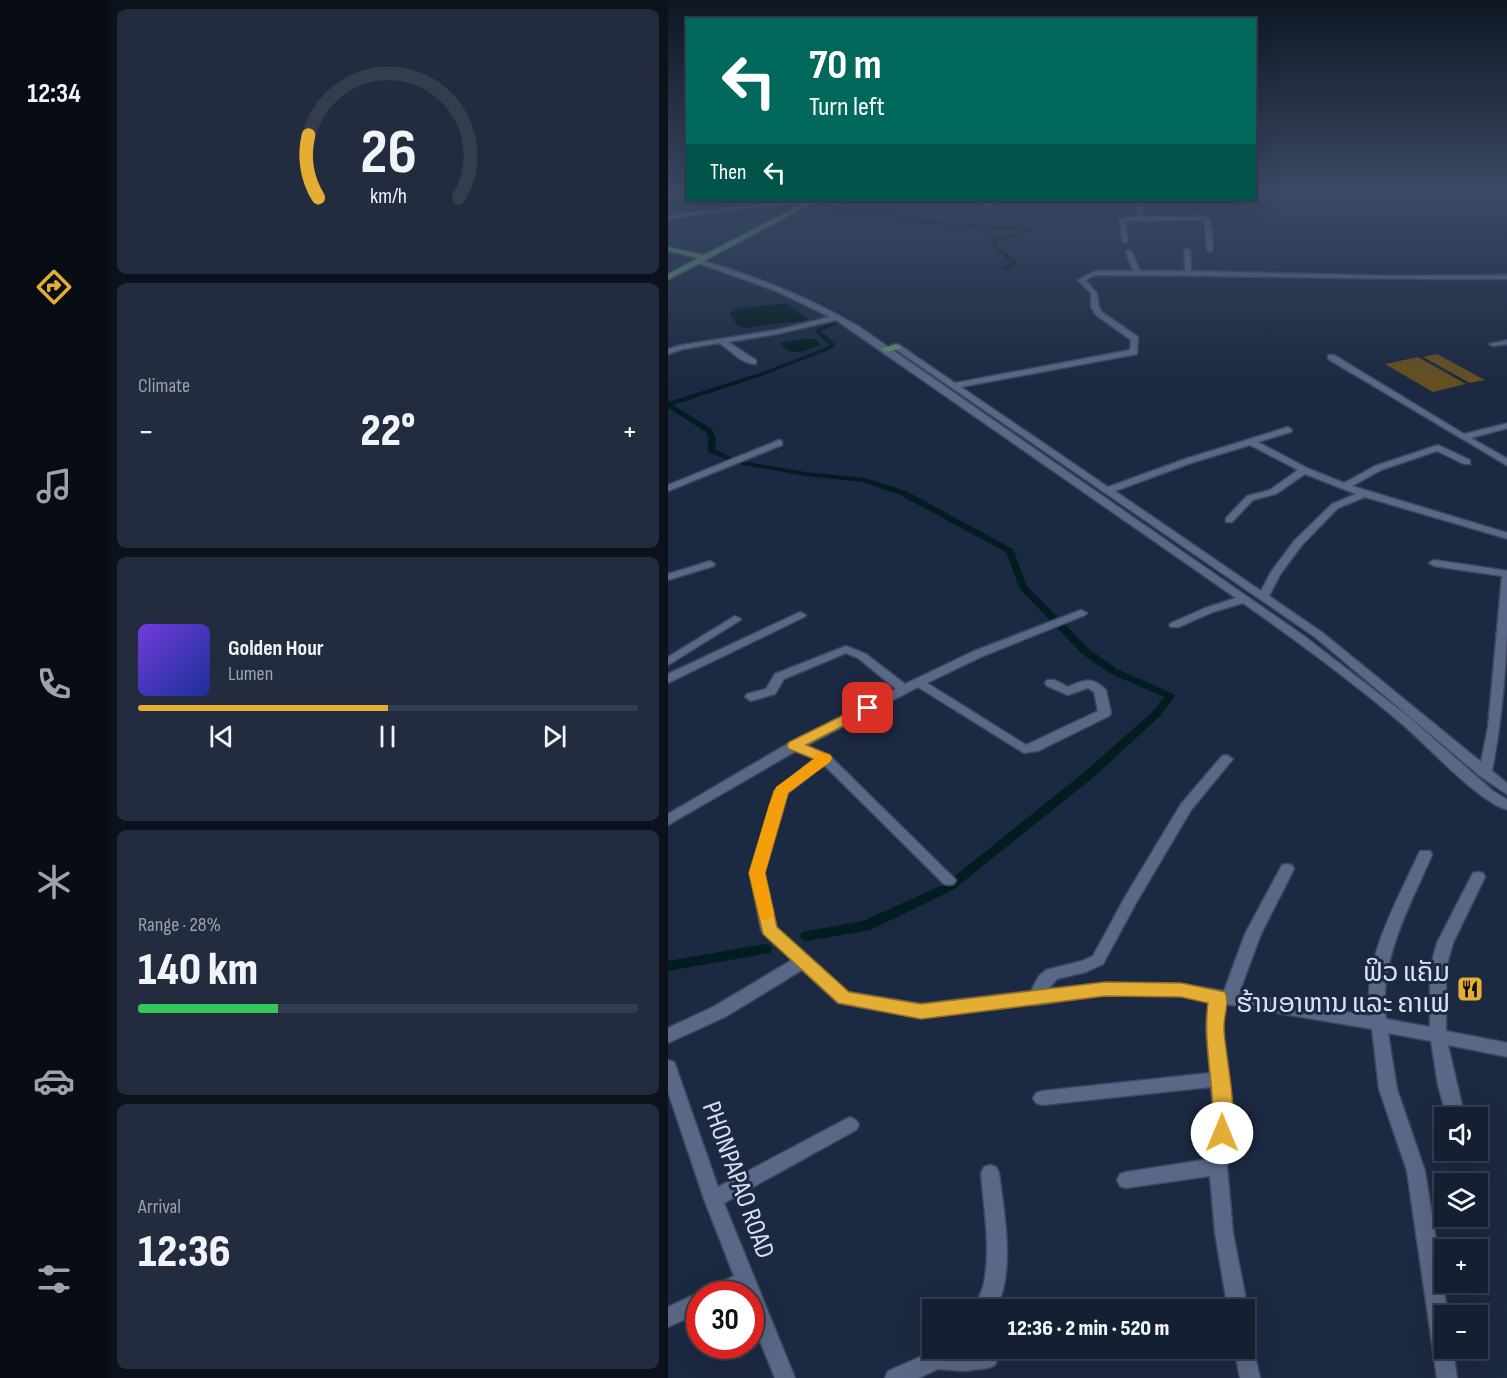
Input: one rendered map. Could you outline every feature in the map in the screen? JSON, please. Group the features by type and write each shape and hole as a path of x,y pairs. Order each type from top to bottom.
{"main road":[{"path":"670,254 700,259"},
{"path":"685,254 700,259"},
{"path":"668,277 709,254"}],"street":[{"path":"1130,254 1137,272"},
{"path":"1187,254 1188,272"},
{"path":"700,259 823,308 954,386 1319,635 1508,791"},
{"path":"700,259 772,280 830,305 1344,672 1405,720 1488,794 1508,806"},
{"path":"954,386 1134,352 1135,339 1099,313 1095,307 1094,293 1081,280 1095,273 1188,272 1357,278 1508,277"},
{"path":"668,352 682,347 777,332 838,317"},
{"path":"720,341 734,348 739,356 753,362"},
{"path":"1493,344 1508,342"},
{"path":"1331,357 1508,463"},
{"path":"1463,437 1508,425"},
{"path":"1107,491 1188,461 1288,430"},
{"path":"1251,442 1304,470 1364,494 1508,536"},
{"path":"668,488 779,443"},
{"path":"1345,486 1378,468 1438,448 1467,462"},
{"path":"1229,520 1250,498 1273,492 1304,470"},
{"path":"1263,597 1276,572 1293,550 1335,506 1364,494"},
{"path":"1434,563 1507,574 1494,727 1485,773"},
{"path":"668,577 710,564"},
{"path":"1175,625 1209,610 1244,599"},
{"path":"668,820 794,746 904,689 966,660 1081,613"},
{"path":"668,679 800,615"},
{"path":"668,662 735,619"},
{"path":"751,698 771,691 779,677 846,649 862,656 904,689"},
{"path":"919,683 1024,749 1033,748 1105,713 1100,690 1089,683 1068,692 1051,683"},
{"path":"794,746 824,758 949,880"},
{"path":"824,758 782,791 757,873 769,930 844,998 921,1011 1105,989 1181,990 1379,1024 1508,1050"},
{"path":"1035,999 1045,980 1052,974 1086,966 1098,960 1186,807 1227,759"},
{"path":"1425,855 1384,951 1376,1002 1388,1089 1416,1171 1447,1378"},
{"path":"1236,1299 1224,1233 1218,1166 1223,1117 1214,1026 1224,997 1253,934 1287,869"},
{"path":"1453,1107 1438,1037 1438,968 1445,943 1478,877"},
{"path":"668,1036 719,1012 804,962"},
{"name":"PHONPAPAO ROAD","path":"668,1067 713,1199 746,1281"},
{"path":"1042,1098 1219,1079"},
{"path":"713,1199 850,1125"},
{"path":"1126,1180 1218,1166"},
{"path":"989,1299 995,1276 995,1234 990,1173"},
{"path":"668,1317 686,1309"},
{"name":"PHONPAPAO ROAD","path":"764,1326 785,1378"},
{"path":"895,1378 931,1359"},
{"path":"957,1359 964,1361 980,1359"},
{"path":"1247,1359 1250,1378"}],"shaded area":[{"path":"786,303 808,320 744,328 737,325 729,313 736,309"},
{"path":"816,339 821,345 794,352 789,351 780,343"},
{"path":"1437,354 1485,380 1470,383 1423,357"},
{"path":"1418,357 1466,384 1433,392 1385,364"}],"waterway":[{"path":"1004,268 1015,263 1005,254"},
{"path":"668,404 762,374 827,349 833,345 817,330 834,324"},
{"path":"668,405 709,431 712,438 711,450 732,460"},
{"path":"738,462 806,474 864,480 903,493 1010,551 1023,587 1085,651 1113,671 1170,696 1156,714 1091,773 949,887 865,926 807,936"},
{"path":"668,966 765,949"}],"slow traffic":[{"path":"766,914 757,873 776,805 782,791 824,758 820,757"}],"place":[{"name":"ຟິວ ແຄັມ ຮ້ານອາຫານ ແລະ ຄາເຟ","path":"1470,989"}],"route":[{"path":"868,708 794,746 824,758 782,791 771,820 757,873 769,930 844,998 921,1011 1105,989 1181,990 1218,997 1214,1026 1223,1117 1222,1133"}]}
